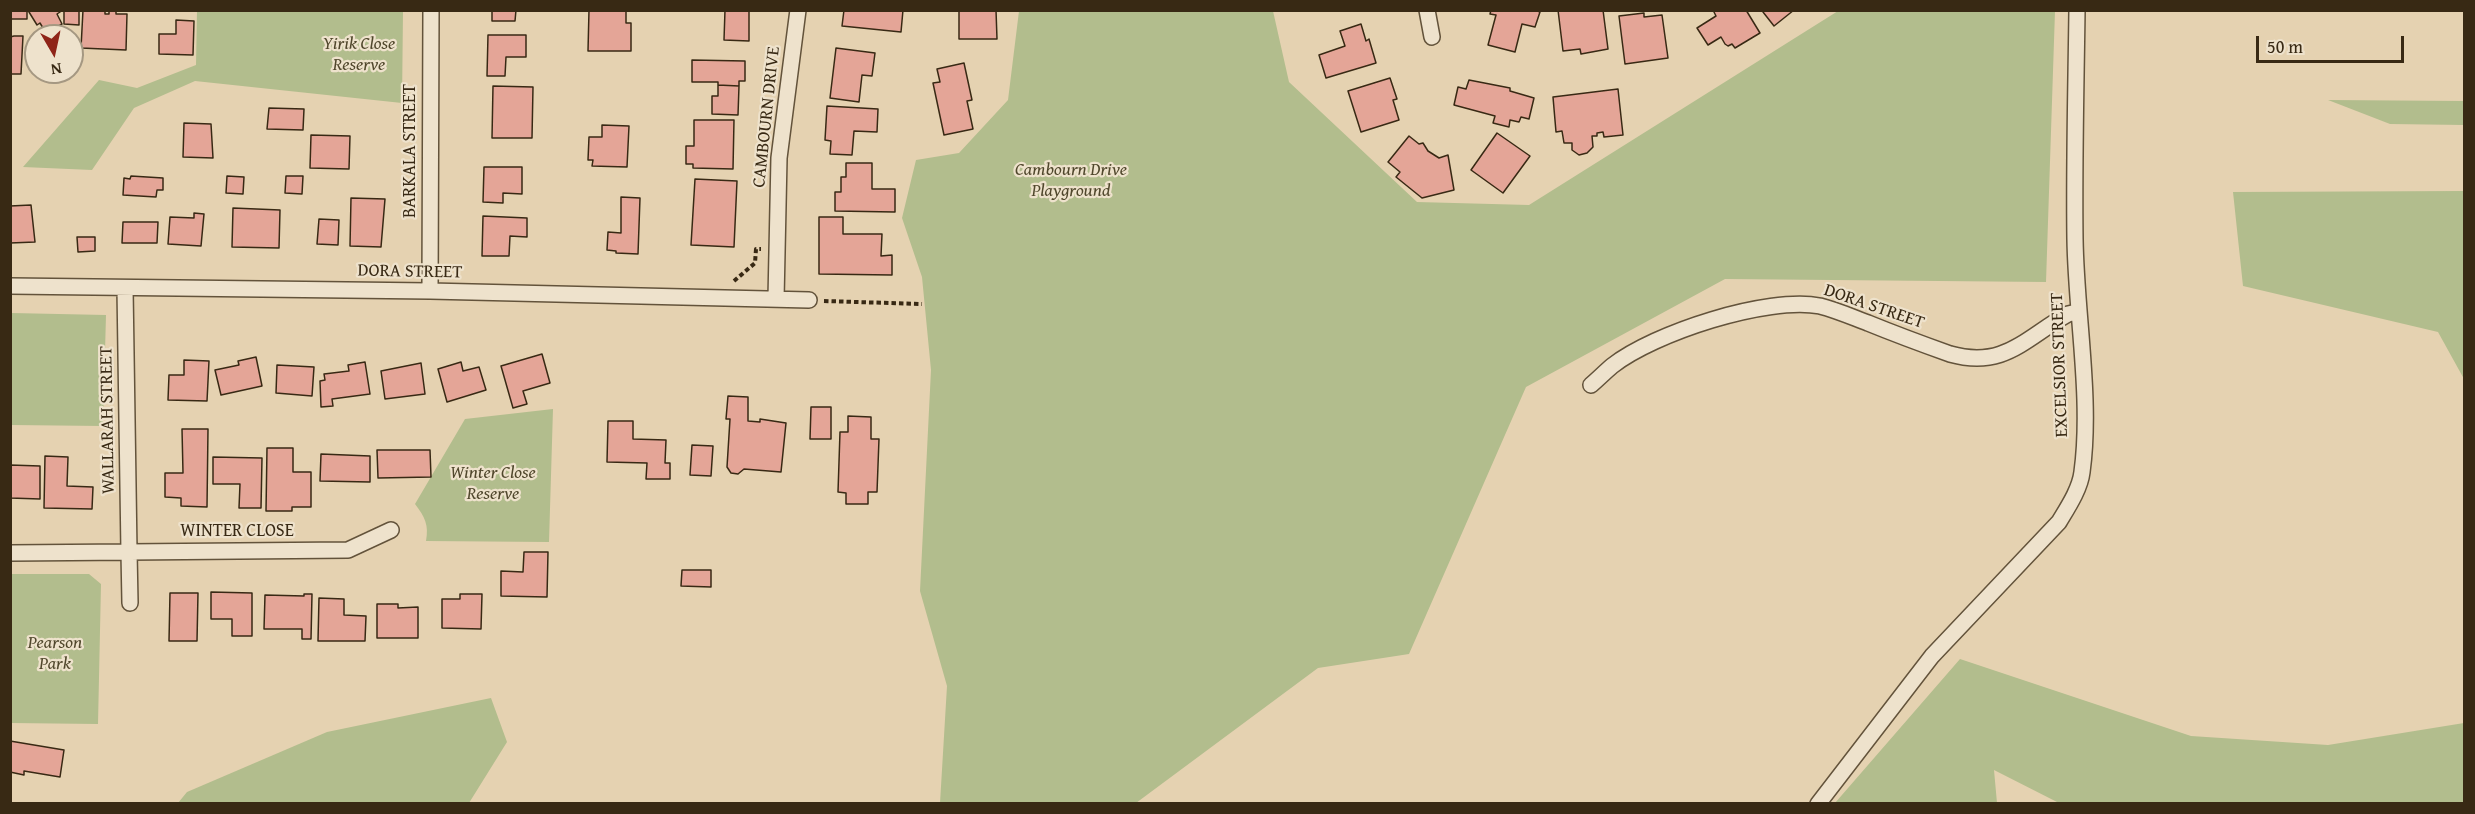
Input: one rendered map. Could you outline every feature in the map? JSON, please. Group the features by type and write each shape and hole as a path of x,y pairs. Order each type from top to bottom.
{"street":[{"name":"BARKALA STREET","path":"430,291 431,10"},
{"name":"CAMBOURN DRIVE","path":"776,299 779,158 798,10"},
{"path":"1427,10 1432,37"},
{"name":"EXCELSIOR STREET","path":"1818,804 1932,656 2059,522 2071,502 2082,474 2085,415 2077,312 2075,239 2077,10"},
{"name":"DORA STREET","path":"10,286 430,291 809,300"},
{"name":"WALLARAH STREET","path":"125,288 129,552"},
{"name":"DORA STREET","path":"1592,385 1612,365 1676,333 1747,310 1774,305 1793,303 1828,308 1967,359 2002,355 2068,314 2077,312"},
{"name":"WINTER CLOSE","path":"10,553 348,550 391,530"},
{"path":"129,552 130,603"}],"path":[{"path":"809,300 922,304"}],"green space":[{"name":"Yirik Close Reserve","path":"197,11 403,11 402,103 195,81 134,108 92,170 23,167 99,80 137,88 196,65"},
{"name":"Cambourn Drive Playground","path":"1019,11 1273,11 1289,82 1417,202 1529,205 1838,11 2055,11 2046,282 1725,279 1526,387 1409,654 1318,668 1136,803 940,803 947,686 920,591 931,370 922,277 902,218 916,160 959,153 1008,100"},
{"path":"2328,100 2464,101 2464,125 2390,124"},
{"path":"2464,191 2464,379 2438,332 2243,286 2233,192"},
{"path":"11,313 106,315 103,426 11,425"},
{"name":"Winter Close Reserve","path":"553,409 549,542 426,541 425,521 415,504 465,419"},
{"name":"Pearson Park","path":"11,574 89,574 101,584 98,724 11,723"},
{"path":"1960,659 2191,736 2328,745 2464,723 2464,803 2059,803 1994,770 1997,803 1835,803"},
{"path":"491,698 507,742 469,803 178,803 187,792 327,732"}],"building":[{"path":"10,10 27,10 27,19 10,19"},
{"path":"32,10 63,10 57,14 62,24 36,24 29,12"},
{"path":"64,10 79,10 79,24 64,24"},
{"path":"83,10 105,10 105,14 109,14 109,10 116,10 116,14 127,14 126,50 84,48"},
{"path":"492,10 516,10 515,21 492,21"},
{"path":"589,10 626,10 626,23 631,23 631,51 588,51"},
{"path":"725,10 749,10 749,41 724,40"},
{"path":"844,10 903,10 901,32 842,26"},
{"path":"959,10 996,10 997,39 959,39"},
{"path":"1491,10 1540,12 1535,27 1522,24 1515,52 1488,45 1496,15 1490,14"},
{"path":"1558,10 1603,10 1608,49 1581,54 1580,49 1563,51"},
{"path":"1713,10 1746,10 1760,33 1735,48 1732,44 1728,46 1725,44 1721,37 1708,45 1697,28 1716,16"},
{"path":"1765,10 1794,10 1774,26 1763,12"},
{"path":"1644,13 1644,17 1662,15 1668,58 1625,64 1619,16"},
{"path":"176,20 194,21 193,55 159,54 159,34 176,34"},
{"path":"1361,24 1366,41 1369,39 1376,63 1326,78 1319,55 1345,46 1340,31"},
{"path":"488,35 526,35 526,57 506,57 505,76 487,76"},
{"path":"23,36 21,74 10,74 10,37"},
{"path":"836,48 875,53 872,76 862,75 859,102 830,98"},
{"path":"692,60 745,61 745,81 739,81 739,86 718,85 718,82 692,82"},
{"path":"964,63 972,100 967,101 973,129 944,135 933,83 940,82 937,69"},
{"path":"1390,78 1397,99 1393,100 1399,120 1361,132 1348,91"},
{"path":"1469,80 1510,88 1510,91 1534,98 1529,119 1521,117 1519,122 1510,120 1509,127 1493,123 1495,116 1454,105 1458,87 1466,89"},
{"path":"718,85 739,86 738,115 712,114 712,96 718,96"},
{"path":"493,86 533,87 532,138 492,138"},
{"path":"1618,89 1623,135 1604,137 1603,132 1597,133 1597,136 1592,136 1593,147 1587,153 1579,155 1572,150 1572,143 1564,143 1562,131 1556,132 1553,97"},
{"path":"827,106 878,109 877,132 854,131 852,155 830,154 831,141 825,140"},
{"path":"269,108 304,109 303,130 267,129"},
{"path":"694,120 734,120 733,169 693,168 693,164 686,164 686,146 694,146"},
{"path":"184,123 211,124 213,158 183,157"},
{"path":"602,125 629,126 627,167 592,166 593,160 588,160 589,137 602,137"},
{"path":"1497,133 1530,156 1503,193 1471,170"},
{"path":"311,135 350,136 349,169 310,168"},
{"path":"1409,136 1419,144 1423,143 1428,151 1439,158 1448,155 1454,190 1422,198 1396,177 1400,172 1388,162"},
{"path":"846,163 872,163 872,189 895,189 895,212 835,211 835,192 841,192 841,177 846,177"},
{"path":"484,167 522,167 522,194 503,193 503,203 483,202"},
{"path":"131,176 163,178 163,190 157,190 156,197 123,195 124,178 130,179"},
{"path":"227,176 244,177 243,194 226,193"},
{"path":"286,176 303,176 302,194 285,193"},
{"path":"695,179 737,181 734,247 691,245"},
{"path":"621,197 640,198 638,254 616,253 616,251 607,250 608,232 621,233"},
{"path":"351,198 385,199 381,247 350,246"},
{"path":"31,205 35,242 10,243 10,206"},
{"path":"233,208 280,210 279,248 232,247"},
{"path":"194,213 204,214 201,246 168,244 170,217 194,218"},
{"path":"483,216 527,218 527,237 510,236 509,256 482,256"},
{"path":"819,217 843,217 843,234 882,234 881,256 892,255 892,275 819,274"},
{"path":"319,219 339,220 338,245 317,244"},
{"path":"123,222 158,222 157,243 122,243"},
{"path":"77,237 95,237 95,251 78,252"},
{"path":"542,354 550,383 523,391 527,404 513,408 501,366"},
{"path":"256,357 262,386 221,395 215,370 239,365 238,361"},
{"path":"184,360 209,361 207,401 168,400 169,375 184,375"},
{"path":"365,362 370,394 332,399 333,406 321,407 320,381 325,380 324,374 349,371 348,365"},
{"path":"461,362 463,371 479,367 486,390 447,402 438,369"},
{"path":"421,363 425,394 385,399 381,371"},
{"path":"277,365 314,367 312,396 276,393"},
{"path":"728,396 748,397 748,421 760,422 760,419 786,423 781,472 744,469 738,474 731,473 727,467 730,419 726,419"},
{"path":"811,407 831,407 831,439 810,439"},
{"path":"848,416 871,417 871,439 879,439 877,492 868,492 868,504 846,504 846,493 838,492 840,432 848,432"},
{"path":"608,421 633,421 633,439 666,440 665,463 670,463 670,479 646,479 647,463 607,462"},
{"path":"182,429 208,429 207,507 181,506 181,498 165,497 165,473 183,473"},
{"path":"692,445 713,446 711,476 690,475"},
{"path":"267,448 293,448 293,472 311,472 311,507 292,507 292,511 266,511"},
{"path":"377,450 430,450 431,477 378,478"},
{"path":"321,454 370,456 370,482 320,481"},
{"path":"45,456 68,457 67,486 93,487 92,509 44,508"},
{"path":"213,457 262,458 261,508 239,508 240,484 213,484"},
{"path":"10,465 40,466 40,499 10,498"},
{"path":"524,552 548,552 547,597 501,596 501,571 523,572"},
{"path":"682,570 711,570 711,587 681,586"},
{"path":"211,592 252,593 252,636 232,636 232,619 211,619"},
{"path":"170,593 198,593 197,641 169,641"},
{"path":"304,594 312,594 311,639 302,639 302,629 264,629 265,595 304,596"},
{"path":"460,594 482,594 481,629 442,628 442,599 460,599"},
{"path":"319,598 344,599 344,615 366,616 365,641 318,641"},
{"path":"377,604 398,604 398,608 418,607 418,638 377,638"},
{"path":"10,741 64,750 60,777 24,771 24,775 10,772"}]}
